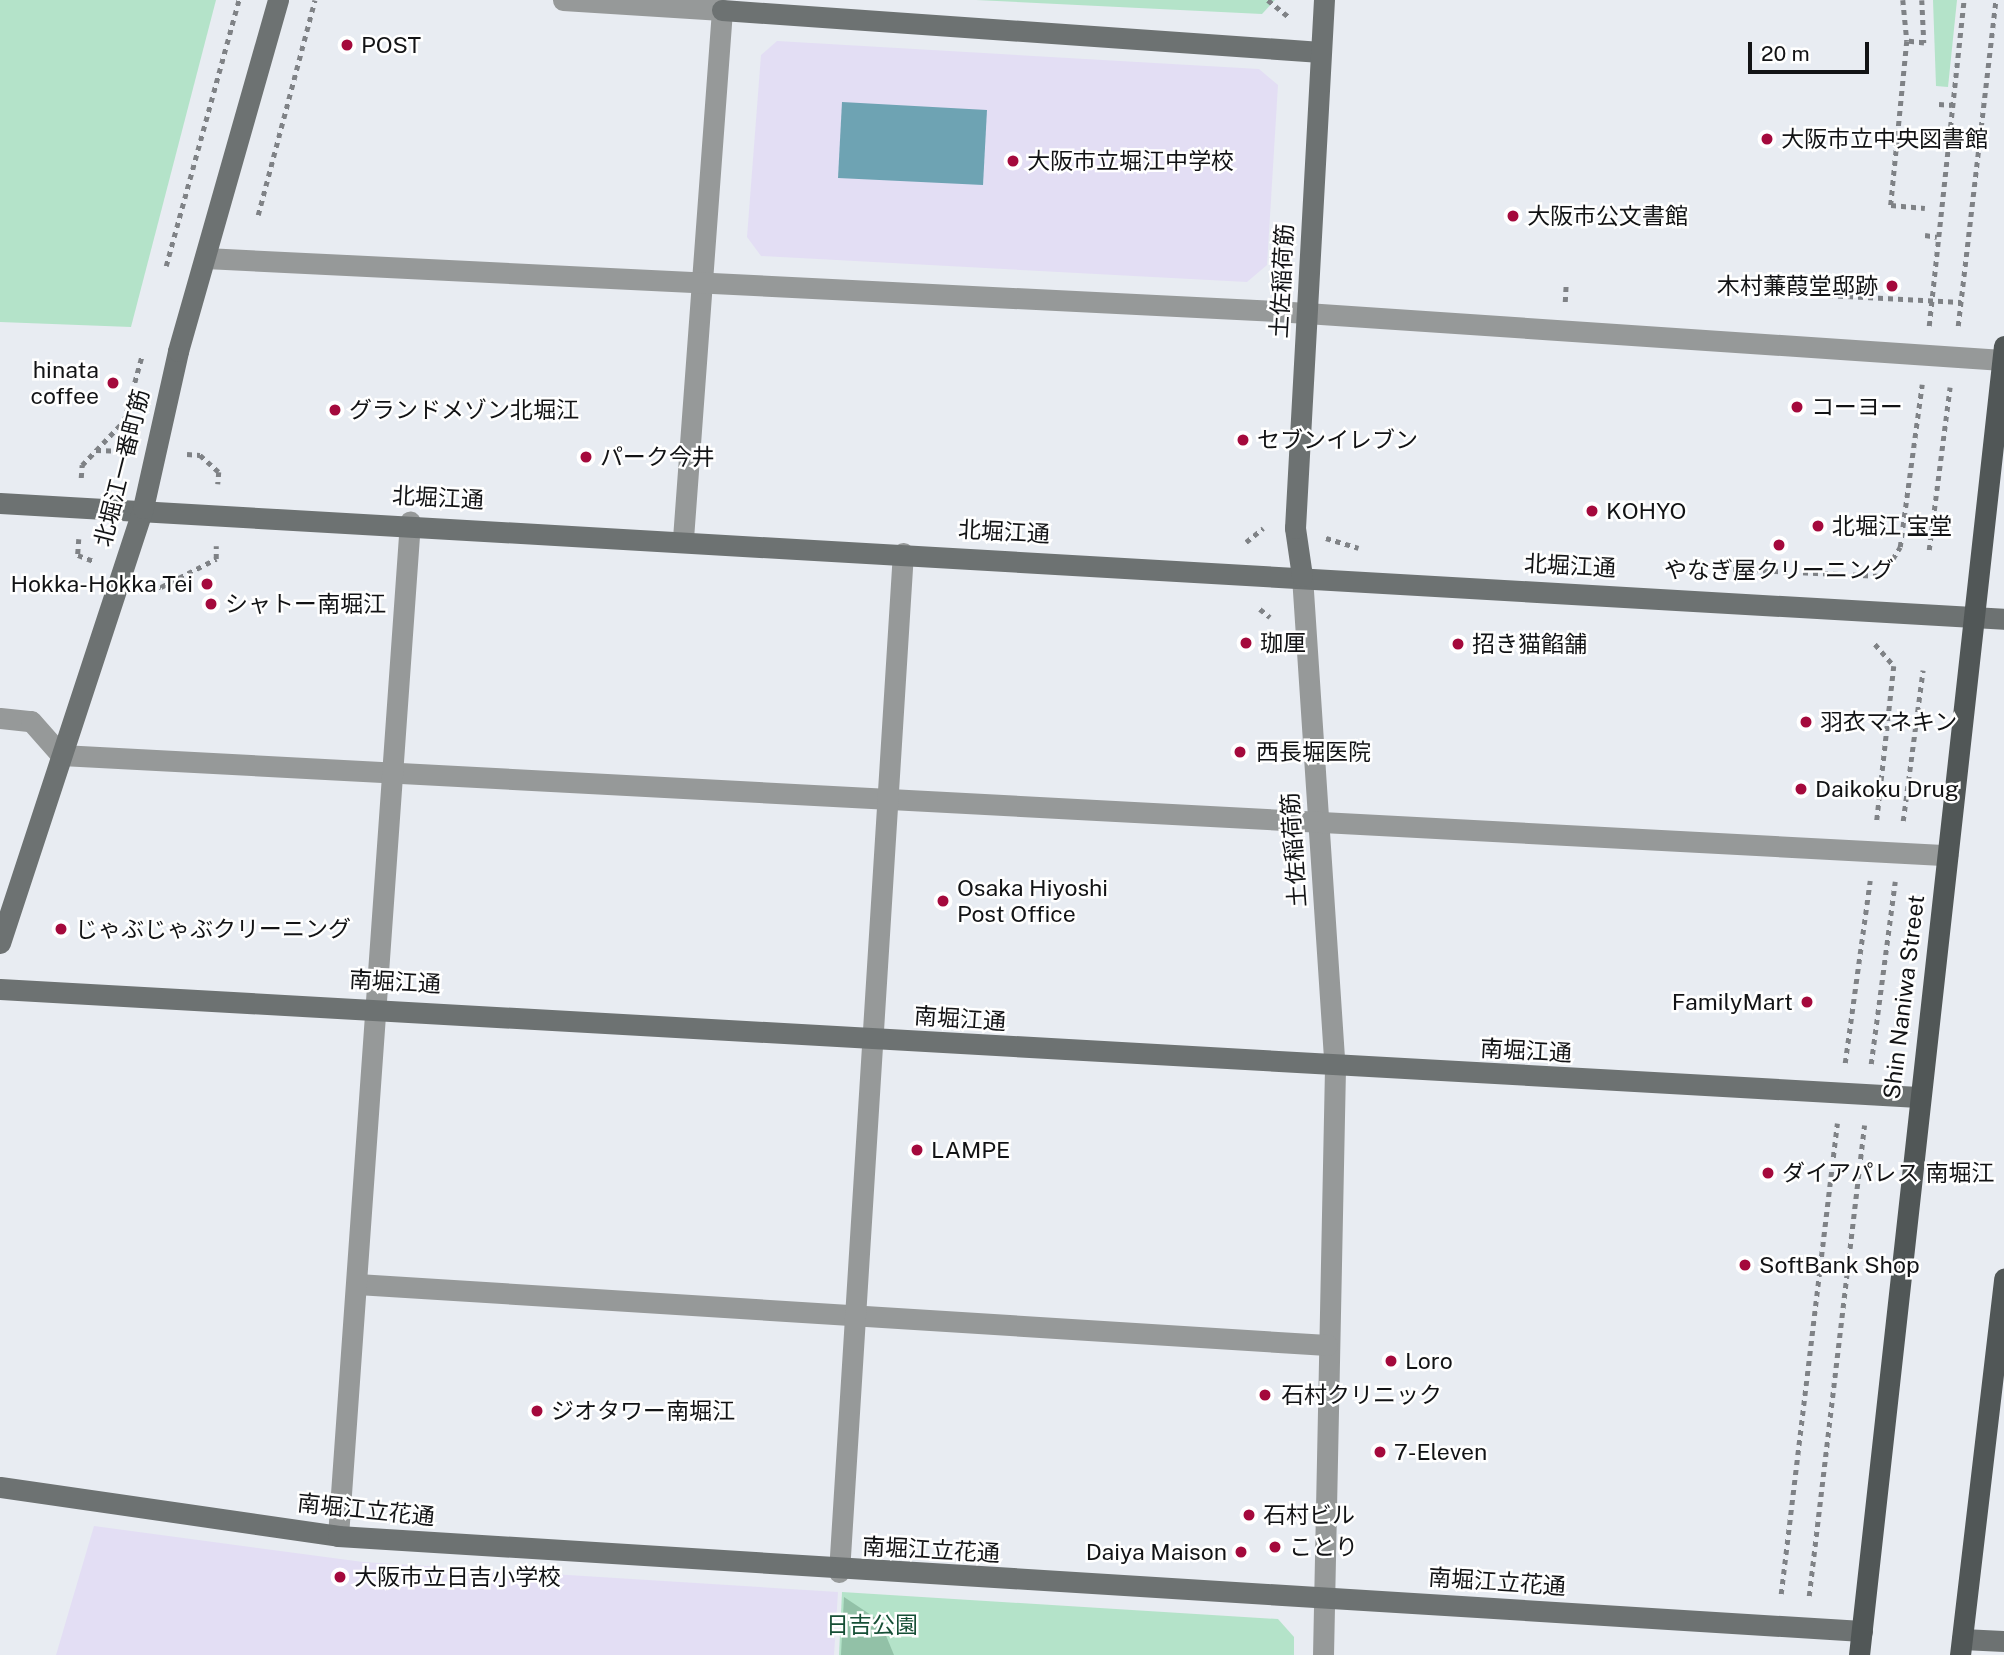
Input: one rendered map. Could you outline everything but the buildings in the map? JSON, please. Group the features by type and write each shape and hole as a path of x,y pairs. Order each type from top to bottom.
{"main road":[{"name":"Shin Naniwa Street","path":"1859,1655 1918,1097 1976,617 2003,353"},
{"path":"1961,1647 2004,1279"}],"street":[{"name":"北堀江一番町筋","path":"0,943 143,509 205,258 278,0"},
{"path":"563,0 1321,52"},
{"name":"土佐稲荷筋","path":"1324,0 1295,528 1302,576 1335,1068 1327,1345 1324,1655"},
{"path":"682,539 704,280 722,10"},
{"path":"205,258 704,280 1306,313 1954,357 2003,353"},
{"name":"北堀江通","path":"0,503 410,522 2004,619"},
{"path":"338,1536 410,522"},
{"path":"839,1572 851,1315 891,799 903,553"},
{"path":"0,718 31,721 61,755 1947,856"},
{"name":"南堀江通","path":"0,989 377,1007 1335,1068 1918,1097"},
{"path":"357,1284 1327,1345"},
{"name":"南堀江立花通","path":"0,1487 338,1536 839,1572 1325,1597 1862,1631"},
{"path":"1961,1647 2004,1641"}],"path":[{"path":"163,276 239,0"},
{"path":"258,215 315,0"},
{"path":"1268,0 1290,17"},
{"path":"1903,0 1908,41 1891,205 1925,208"},
{"path":"1908,41 1924,43 1922,0"},
{"path":"1882,576 1900,547 1926,355 1964,0"},
{"path":"1928,550 1961,302 1996,0"},
{"path":"1939,104 1952,105"},
{"path":"1925,235 1937,237"},
{"path":"1768,292 1961,302"},
{"path":"82,465 124,421 145,342"},
{"path":"200,455 219,472"},
{"path":"1326,538 1363,550"},
{"path":"161,587 216,559"},
{"path":"1877,644 1894,666"},
{"path":"1805,1628 1868,1094 1923,670"},
{"path":"1778,1627 1840,1093"}],"shaded area":[{"name":"大阪市立堀江中学校","path":"777,41 1259,69 1278,85 1267,265 1247,282 761,256 747,237 761,55"},
{"name":"大阪市立日吉小学校","path":"94,1526 363,1562 838,1592 834,1655 56,1655"}],"green space":[{"path":"0,0 216,0 131,327 0,322"},
{"path":"976,0 1275,0 1262,14"},
{"path":"1933,0 1957,0 1948,87 1936,86"},
{"name":"日吉公園","path":"842,1592 1278,1619 1294,1637 1294,1655 839,1655"},
{"path":"844,1597 880,1621 894,1655 841,1655"}],"water":[{"path":"842,102 987,110 983,185 838,178"}],"place":[{"name":"POST","path":"347,45"},
{"name":"大阪市立中央図書館","path":"1767,139"},
{"name":"大阪市立堀江中学校","path":"1013,161"},
{"name":"大阪市公文書館","path":"1513,216"},
{"name":"木村蒹葭堂邸跡","path":"1892,286"},
{"name":"hinata coffee","path":"113,383"},
{"name":"コーヨー","path":"1797,407"},
{"name":"グランドメゾン北堀江","path":"335,410"},
{"name":"セブンイレブン","path":"1243,440"},
{"name":"パーク今井","path":"586,457"},
{"name":"KOHYO","path":"1592,511"},
{"name":"北堀江 宝堂","path":"1818,526"},
{"name":"やなぎ屋クリーニング","path":"1779,545"},
{"name":"Hokka-Hokka Tei","path":"207,584"},
{"name":"シャトー南堀江","path":"211,604"},
{"name":"珈厘","path":"1246,643"},
{"name":"招き猫餡舗","path":"1458,644"},
{"name":"羽衣マネキン","path":"1806,722"},
{"name":"西長堀医院","path":"1240,752"},
{"name":"Daikoku Drug","path":"1801,789"},
{"name":"Osaka Hiyoshi Post Office","path":"943,901"},
{"name":"じゃぶじゃぶクリーニング","path":"61,929"},
{"name":"FamilyMart","path":"1807,1002"},
{"name":"LAMPE","path":"917,1150"},
{"name":"ダイアパレス 南堀江","path":"1768,1173"},
{"name":"SoftBank Shop","path":"1745,1265"},
{"name":"Loro","path":"1391,1361"},
{"name":"石村クリニック","path":"1265,1395"},
{"name":"ジオタワー南堀江","path":"537,1411"},
{"name":"7-Eleven","path":"1380,1452"},
{"name":"石村ビル","path":"1249,1515"},
{"name":"ことり","path":"1275,1547"},
{"name":"Daiya Maison","path":"1241,1552"},
{"name":"大阪市立日吉小学校","path":"340,1577"}]}
